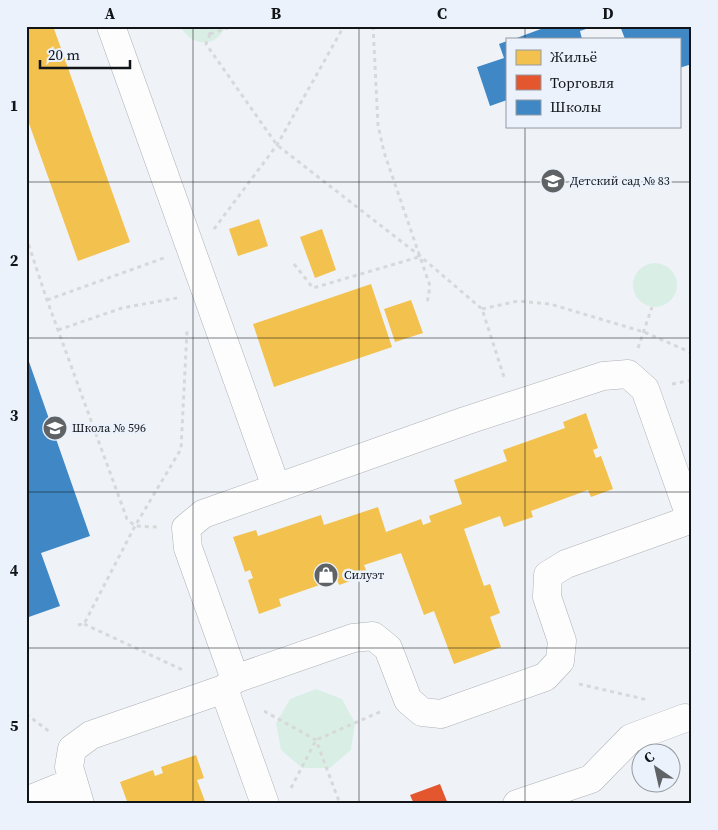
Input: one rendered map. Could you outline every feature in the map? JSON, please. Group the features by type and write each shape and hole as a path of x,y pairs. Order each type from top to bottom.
{"lane":[{"path":"111,26 276,487"},
{"path":"26,801 77,793 69,766 72,749 91,735 229,684 353,638 373,636 388,648 408,700 422,712 441,714 545,677 560,661 562,641 547,597 548,575 566,564 691,519 645,389 628,374 603,376 512,405 276,487 203,514 186,528 188,548 229,684 265,804"},
{"path":"517,804 591,779 630,738 687,716"}],"path":[{"path":"204,26 210,34"},
{"path":"233,26 210,34 206,44 277,145 420,256 482,309 512,405"},
{"path":"47,300 191,248 213,231 277,145 344,26"},
{"path":"373,26 378,125 384,152 430,286 427,304"},
{"path":"26,237 127,519 135,526 186,528"},
{"path":"294,264 313,288 420,256"},
{"path":"58,330 122,308 208,294"},
{"path":"482,309 518,301 550,304 644,332 692,353"},
{"path":"628,374 652,307"},
{"path":"84,624 135,526 181,449 187,325"},
{"path":"78,626 84,624 229,684 316,740 340,804"},
{"path":"545,677 687,716"},
{"path":"291,790 316,740 408,700"}],"green space":[{"path":"180,26 226,26 216,39 210,42 203,42 190,38"},
{"path":"651,263 659,263 671,269 677,285 671,301 659,307 651,307 639,301 633,289 633,281 639,269"},
{"path":"316,689 342,699 355,723 351,750 330,768 302,768 281,750 276,723 290,699"}],"building: Жильё":[{"path":"26,26 53,26 130,242 78,261 26,115"},
{"path":"259,219 268,246 238,256 229,229"},
{"path":"322,229 336,270 315,278 300,237"},
{"path":"371,284 392,347 274,387 253,324"},
{"path":"411,300 423,333 395,342 384,309"},
{"path":"586,413 598,448 593,450 596,458 601,456 613,489 591,497 588,490 531,511 533,517 504,527 500,516 464,529 484,586 490,584 500,613 490,617 501,647 454,664 434,611 424,615 401,553 364,565 368,575 339,585 337,579 279,599 281,606 259,614 248,580 253,578 250,570 245,572 233,537 256,530 258,536 321,515 324,525 378,507 386,532 421,519 423,525 431,522 429,516 462,504 454,480 507,461 503,450 565,428 563,422"},
{"path":"196,755 204,778 197,780 206,804 135,804 135,802 128,804 120,782 153,770 155,776 163,773 161,767"}],"building: Торговля":[{"path":"440,784 448,804 414,804 410,795"}],"building: Школы":[{"path":"549,26 592,26 580,31 582,38 517,38"},
{"path":"620,26 692,26 692,64 680,68 680,38 625,38"},
{"path":"506,41 506,100 490,106 477,67 504,58 499,44"},
{"path":"27,356 90,536 41,553 60,606 26,618"}],"place":[{"name":"Детский сад № 83","path":"553,181"},
{"name":"Школа № 596","path":"55,428"},
{"name":"Силуэт","path":"326,575"}]}
